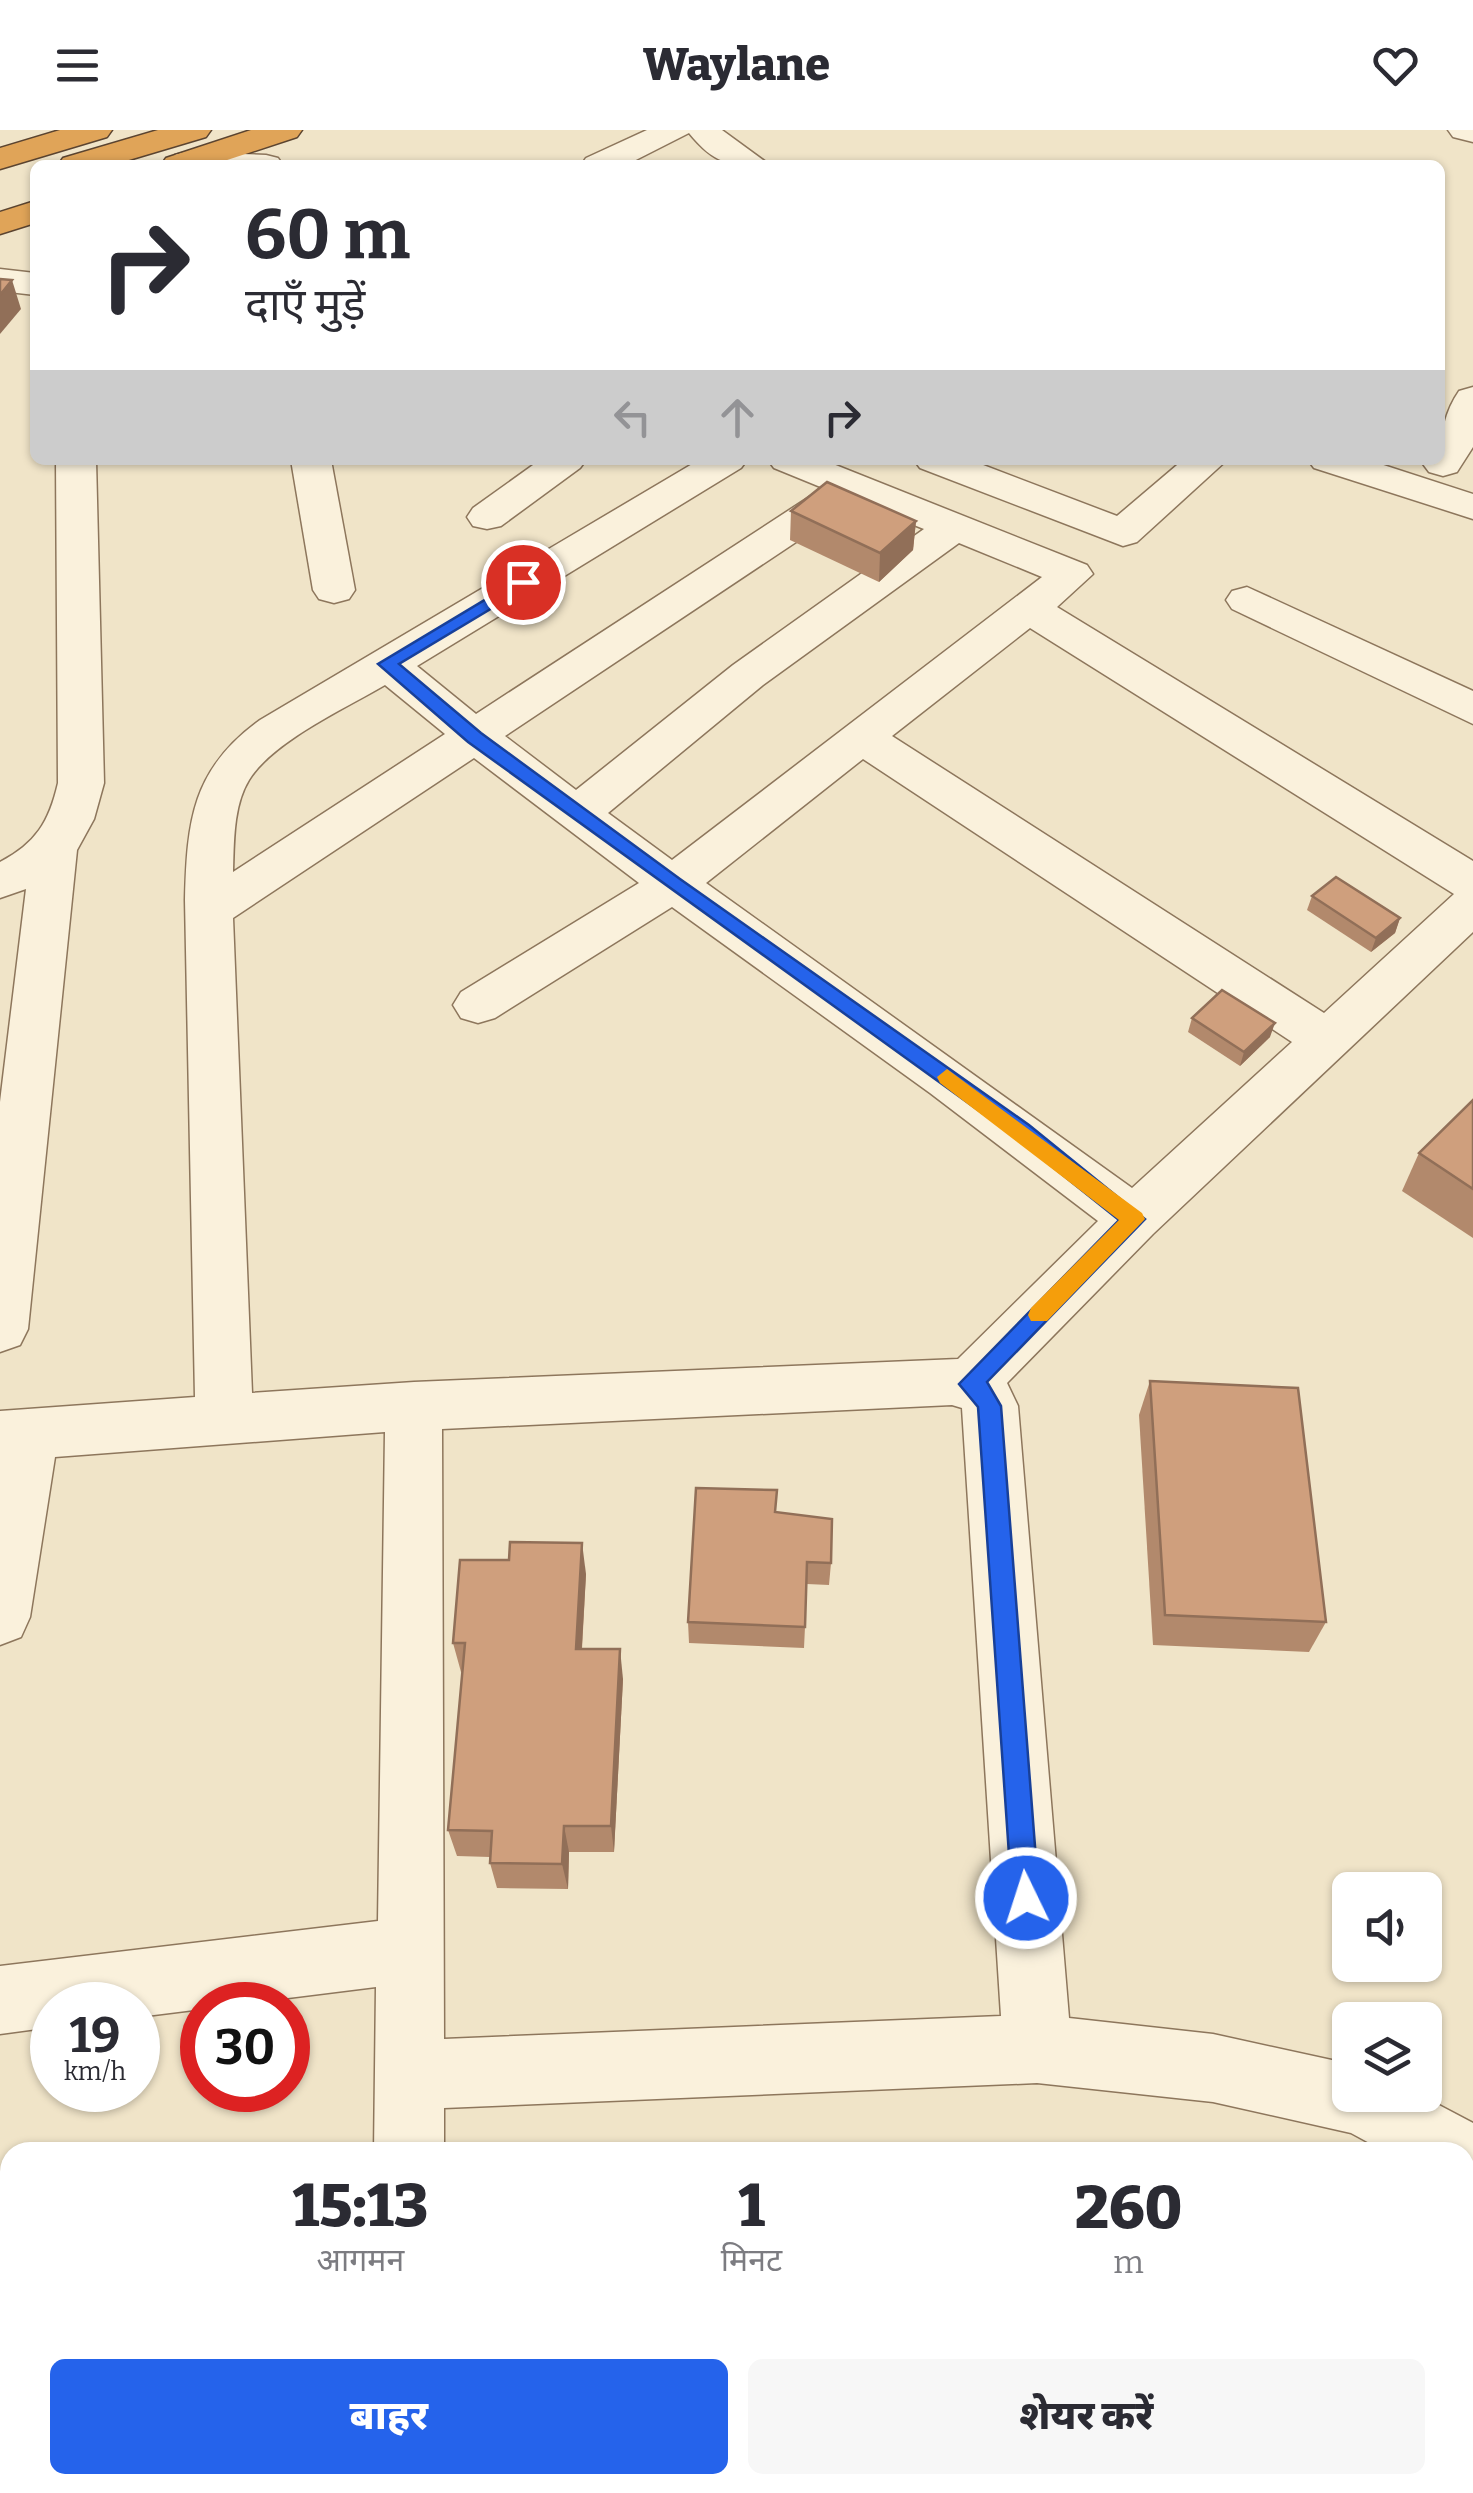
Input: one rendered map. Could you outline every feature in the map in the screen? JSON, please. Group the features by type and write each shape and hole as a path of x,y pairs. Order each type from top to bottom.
{"highway":[{"path":"0,159 95,130"},
{"path":"117,160 187,152 285,130"},
{"path":"0,188 30,179"},
{"path":"0,223 30,214"}],"street":[{"path":"609,160 674,130"},
{"path":"704,130 725,151 743,160"},
{"path":"1465,130 1473,132"},
{"path":"187,152 236,160"},
{"path":"0,280 30,283"},
{"path":"1453,450 1473,399"},
{"path":"0,881 29,869 54,850 75,814 82,783 76,465"},
{"path":"312,465 334,590"},
{"path":"488,517 559,465"},
{"path":"224,1418 209,911 214,823 220,792 231,770 245,753 276,731 719,465"},
{"path":"478,1005 673,884 1072,574 800,465"},
{"path":"947,465 1123,533 1201,465"},
{"path":"1343,465 1473,507"},
{"path":"209,911 853,486"},
{"path":"579,812 748,675 952,529"},
{"path":"1247,600 1473,709"},
{"path":"1030,608 1473,882"},
{"path":"386,664 474,738 1007,1120 1134,1219"},
{"path":"864,739 1328,1040"},
{"path":"0,1329 54,850"},
{"path":"970,1384 1134,1219 1473,904"},
{"path":"0,1616 15,1434 414,1406 952,1381 970,1384 982,1390 990,1406 1037,2048"},
{"path":"409,2142 414,1406"},
{"path":"0,2000 409,1950"},
{"path":"409,2076 1037,2048 1213,2068 1362,2101 1438,2142"}],"building":[{"path":"0,279 12,280 0,295"},
{"path":"827,482 916,521 880,553 791,511"},
{"path":"1336,877 1400,918 1376,938 1312,896"},
{"path":"1222,990 1275,1023 1244,1052 1192,1018"},
{"path":"1473,1100 1473,1189 1419,1153"},
{"path":"1150,1381 1298,1388 1326,1622 1165,1615"},
{"path":"696,1488 777,1490 775,1512 832,1519 831,1563 807,1562 805,1627 688,1622"},
{"path":"510,1542 582,1543 576,1649 620,1649 611,1826 564,1826 562,1864 490,1863 492,1831 448,1830 465,1643 453,1643 460,1560 509,1560"}],"slow traffic":[{"path":"947,1077 1022,1130 1134,1219 1039,1315"}],"route":[{"path":"523,582 386,664 474,738 1022,1130 1134,1219 970,1384 982,1390 990,1406 1026,1898"}]}
